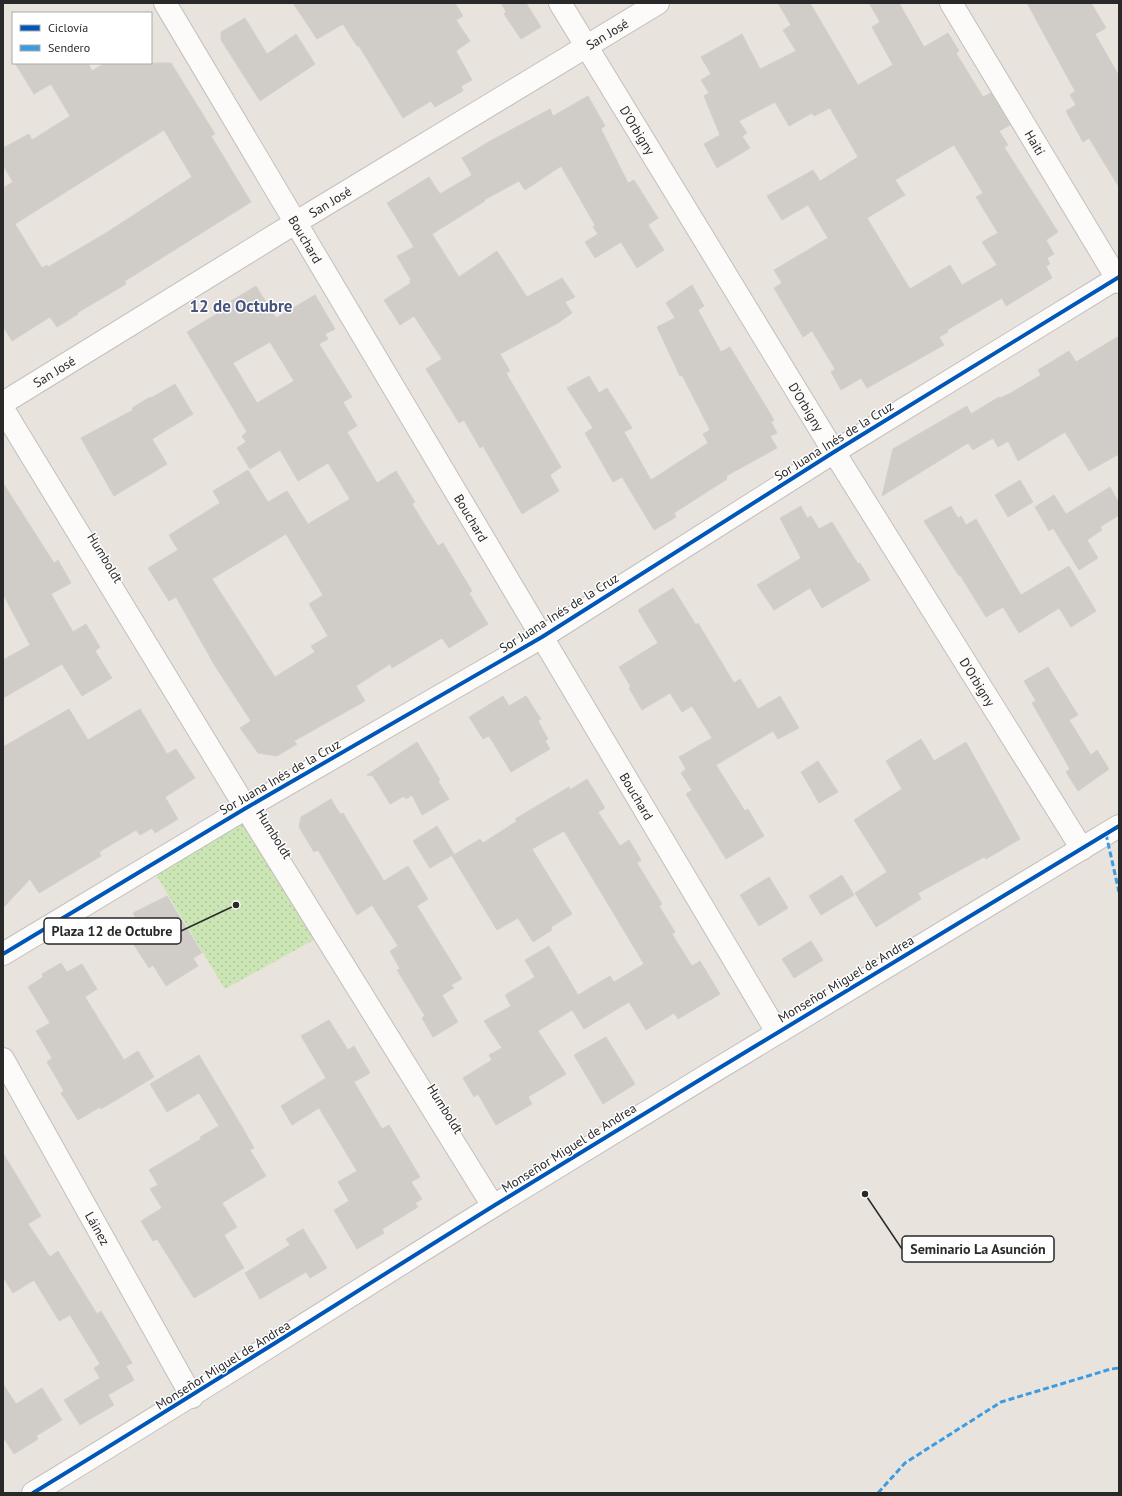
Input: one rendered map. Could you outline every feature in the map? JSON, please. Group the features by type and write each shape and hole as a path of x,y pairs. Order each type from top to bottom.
{"street":[{"name":"Bouchard","path":"165,3 777,1032"},
{"name":"D'Orbigny","path":"560,3 586,48 834,452 1082,849"},
{"name":"San José","path":"3,403 295,223 658,3"},
{"name":"Haití","path":"951,3 1118,279"},
{"name":"Sor Juana Inés de la Cruz","path":"3,954 246,808 542,637 834,452 1118,279"},
{"name":"Humboldt","path":"3,410 246,808 493,1206"},
{"name":"Monseñor Miguel de Andrea","path":"34,1493 192,1397 493,1206 777,1032 1119,826"},
{"name":"Láinez","path":"3,1060 192,1397"}],"green space":[{"path":"243,821 317,938 225,989 155,873"}],"building":[{"path":"293,3 455,3 463,16 456,20 470,41 456,51 472,80 461,86 463,91 435,107 431,101 403,118 359,46 357,46 343,24 317,39"},
{"path":"501,3 526,3 541,27 521,39 504,14 506,12"},
{"path":"778,3 810,3 858,85 893,65 872,27 880,22 869,3 899,3 924,47 948,33 959,51 956,53 983,97 991,93 1010,125 999,131 1008,145 1004,147 1058,232 1046,240 1054,254 1047,258 1050,264 1046,266 1052,278 1006,306 1002,298 947,330 948,332 939,337 944,345 867,388 861,378 841,390 831,372 835,369 812,331 803,337 774,288 782,283 774,270 828,238 808,205 782,220 767,196 813,170 820,181 858,157 830,108 814,116 812,113 789,126 775,102 739,121 747,133 742,136 750,148 717,168 704,144 720,135 704,96 709,93 701,80 711,74 701,57 742,34 760,69 796,51 783,30 791,25","holes":["954,145 983,193 976,197 998,233 982,242 997,265 962,285 950,265 910,289 867,218 905,195 895,180"]},
{"path":"1027,3 1091,3 1106,28 1095,34 1119,76 1119,187 1089,138 1083,142 1066,111 1076,105 1070,95 1075,91"},
{"path":"245,18 267,54 296,34 315,64 260,101 221,40 221,32"},
{"path":"171,63 215,134 211,136 251,202 125,281 126,284 77,313 78,314 57,327 50,317 12,341 3,326 3,188 13,182 3,165 3,148 29,134 32,140 70,116 51,84 34,94 16,64 88,64 92,71 103,64","holes":["164,130 192,177 106,233 48,267 47,265 42,268 15,224"]},
{"path":"588,96 605,126 601,129 628,183 634,180 658,218 648,225 664,250 637,268 621,242 595,258 585,242 598,234 593,227 595,225 561,166 525,190 519,181 484,200 485,201 432,234 459,277 497,251 527,297 562,278 575,297 565,302 572,313 558,323 500,354 510,371 506,373 561,467 550,475 559,491 522,514 483,446 480,448 464,420 459,423 426,369 442,359 414,316 400,325 384,300 411,283 409,281 411,280 397,256 414,247 387,203 429,177 440,194 472,175 462,158 550,109 553,116"},
{"path":"692,285 704,306 698,310 721,352 730,347 774,420 771,422 777,433 770,436 777,448 726,476 727,479 674,513 676,517 654,530 622,477 613,482 585,433 593,428 567,388 589,376 599,393 607,388 632,428 624,432 651,480 708,443 703,434 710,430 682,375 680,376 657,327 675,318 666,303"},
{"path":"256,286 276,318 315,295 335,329 325,334 328,339 319,344 352,397 343,402 357,426 347,432 377,483 396,471 415,502 412,504 438,546 443,543 472,591 469,593 488,624 449,648 442,638 392,668 390,664 356,686 365,701 294,741 297,744 277,756 258,753 240,728 251,721 215,666 176,597 169,601 148,568 178,550 169,535 220,503 213,491 248,470 268,502 287,491 308,524 350,499 328,463 298,481 280,450 250,469 237,448 246,442 242,436 247,432 187,332 233,304 231,301","holes":["270,342 294,381 257,403 233,363","286,534 323,595 309,604 328,636 311,646 315,652 275,677 212,579"]},
{"path":"1119,336 1119,454 1089,471 1065,432 1018,461 1008,441 998,447 993,438 973,450 968,443 882,496 893,449 967,406 971,414 999,397 1000,398 1009,394 1041,375 1038,370 1069,351 1076,362"},
{"path":"175,384 193,414 152,439 167,464 114,496 81,438 133,410 132,408"},
{"path":"1020,480 1033,502 1008,517 995,495"},
{"path":"3,483 54,563 58,560 71,583 51,594 73,632 86,624 100,647 95,651 112,678 82,696 62,664 3,698 3,660 30,645 3,594"},
{"path":"1110,487 1119,503 1119,515 1100,527 1102,530 1087,540 1098,558 1079,570 1053,528 1049,531 1035,507 1054,495 1066,514"},
{"path":"801,506 807,518 811,516 819,529 832,522 858,564 860,563 870,580 822,608 810,588 774,610 757,585 801,558 780,518"},
{"path":"951,506 958,518 961,516 966,525 976,519 1021,595 1069,566 1096,611 1071,627 1059,608 1019,633 1003,607 986,617 924,521"},
{"path":"673,588 696,625 698,623 734,683 740,679 758,709 780,696 799,728 778,739 773,731 716,765 745,811 748,809 764,836 726,859 686,794 692,790 681,773 686,769 679,757 712,738 692,706 682,712 670,693 642,710 619,667 658,643 638,610"},
{"path":"1048,667 1078,715 1069,720 1091,755 1097,750 1109,769 1078,791 1066,772 1070,769 1032,703 1036,701 1024,681"},
{"path":"503,696 509,706 526,696 541,719 538,721 548,739 545,741 550,749 511,772 489,736 483,739 469,717"},
{"path":"69,709 88,740 140,709 167,754 176,749 195,778 165,797 178,819 155,833 152,828 140,835 136,830 99,852 101,856 39,893 30,879 3,908 3,747"},
{"path":"921,739 934,761 966,742 1020,839 986,859 984,857 918,893 921,899 876,927 855,893 887,872 854,820 902,789 886,761"},
{"path":"417,742 440,780 438,781 449,799 422,815 412,795 406,799 404,796 390,804 373,776 367,775"},
{"path":"818,761 838,792 819,803 801,772"},
{"path":"587,779 605,808 598,812 620,846 629,840 641,860 637,863 662,904 659,906 675,932 672,934 692,966 700,961 720,994 678,1019 674,1013 646,1030 629,1002 584,1029 572,1010 538,1031 566,1074 528,1097 532,1104 496,1125 478,1094 474,1097 463,1078 492,1060 489,1055 502,1048 484,1021 511,1006 505,995 535,977 525,960 549,946 578,995 610,976 614,982 644,964 564,831 532,849 572,914 551,927 552,930 533,942 518,918 497,930 452,856 480,839 483,843 517,821 515,819 569,787 570,790"},
{"path":"331,799 340,814 343,813 384,881 408,866 428,899 417,906 462,979 451,985 454,988 442,995 458,1022 433,1037 422,1018 425,1016 397,970 400,969 390,951 398,946 372,905 357,915 318,850 314,852 299,827 301,817"},
{"path":"437,826 454,854 430,868 413,841"},
{"path":"842,875 854,895 821,915 809,896"},
{"path":"769,877 788,908 759,926 740,895"},
{"path":"167,896 202,953 193,958 198,966 166,986 153,965 149,968 134,945 147,937 133,913"},
{"path":"811,941 823,960 794,978 782,959"},
{"path":"61,963 67,972 82,964 97,989 85,997 124,1060 138,1051 154,1077 101,1109 100,1107 78,1120 61,1093 64,1091 47,1062 52,1058 36,1031 50,1023 28,987 43,977 42,974"},
{"path":"329,1020 348,1050 354,1046 370,1073 354,1082 382,1129 389,1125 420,1177 411,1182 422,1199 415,1203 418,1207 382,1229 384,1233 357,1249 334,1210 349,1201 338,1182 357,1171 319,1108 292,1125 281,1106 326,1078 301,1036"},
{"path":"606,1037 635,1084 603,1104 574,1055"},
{"path":"199,1055 254,1148 250,1150 266,1176 222,1203 237,1227 224,1235 244,1268 194,1298 157,1239 153,1241 141,1221 162,1208 150,1189 158,1185 149,1170 201,1139 200,1137 219,1126 199,1093 167,1112 150,1084"},
{"path":"3,1153 41,1216 28,1224 50,1257 58,1251 97,1314 101,1311 132,1363 126,1366 134,1380 108,1395 114,1405 80,1425 64,1400 100,1378 94,1368 100,1364 70,1315 59,1321 34,1280 13,1293 3,1277"},
{"path":"303,1229 327,1268 310,1278 306,1272 260,1299 245,1273 290,1245 286,1239"},
{"path":"3,1384 16,1404 42,1388 62,1420 36,1436 38,1439 14,1454 3,1437"}],"marked path":[{"path":"1106,834 1119,892"},
{"path":"878,1493 905,1463 1001,1402 1111,1369 1119,1368"}],"cycle path":[{"path":"3,954 246,808 542,637 834,452 1119,277"},
{"path":"33,1493 573,1157 1119,826"}],"place":[{"name":"Plaza 12 de Octubre","path":"236,905"},
{"name":"Seminario La Asunción","path":"865,1194"}],"district":[{"name":"12 de Octubre","path":"241,306"}]}
